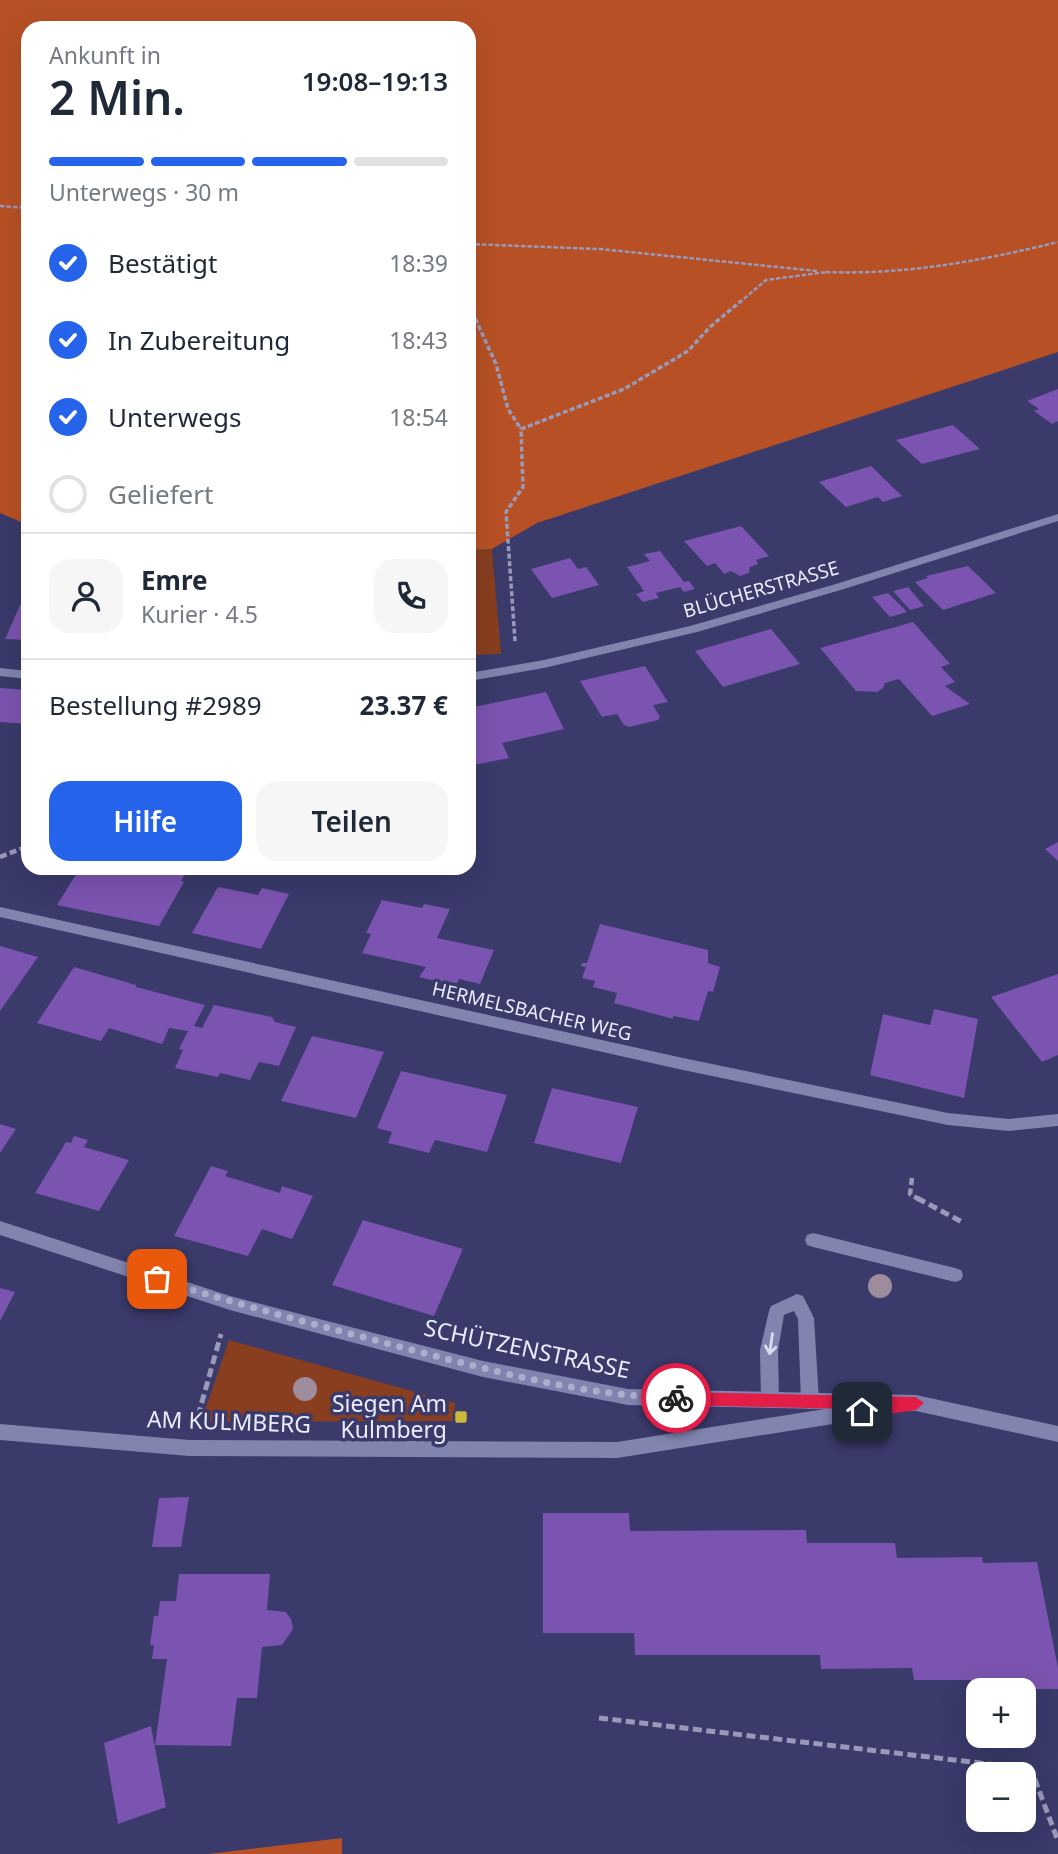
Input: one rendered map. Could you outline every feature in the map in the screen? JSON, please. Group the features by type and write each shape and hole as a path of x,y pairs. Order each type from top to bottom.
{"street":[{"name":"BLÜCHERSTRASSE","path":"476,676 581,657 720,623 1058,517"},
{"path":"0,672 21,674"},
{"name":"HERMELSBACHER WEG","path":"0,912 683,1064 948,1119 1009,1125 1058,1120"},
{"name":"SCHÜTZENSTRASSE","path":"0,1228 230,1303 483,1369 628,1396 916,1403 1058,1434"},
{"path":"813,1240 955,1275"},
{"path":"771,1400 769,1350 777,1311 797,1301 806,1318 810,1401"},
{"name":"AM KULMBERG","path":"0,1432 189,1448 617,1450 916,1403"}],"path":[{"path":"0,206 21,208"},
{"path":"476,244 593,249 859,274 951,264 1058,242"},
{"path":"521,429 624,389 677,357 766,280 827,272"},
{"path":"476,320 496,364 509,409 521,429 523,486 506,512 515,643"},
{"path":"0,857 21,849"},
{"path":"912,1178 910,1194 964,1223"},
{"path":"189,1448 230,1303"},
{"path":"599,1718 1031,1769 1058,1842"}],"shaded area":[{"path":"0,0 1058,0 1058,352 537,523 492,549 476,550 476,21 21,21 21,522 0,513"},
{"path":"492,549 501,654 476,655 476,550"},
{"path":"229,1340 455,1403 454,1421 201,1422"},
{"path":"342,1838 342,1854 208,1854"}],"building":[{"path":"1058,389 1058,421 1052,424 1034,411 1039,409 1027,401"},
{"path":"953,425 980,449 922,464 896,440"},
{"path":"871,466 902,496 883,502 878,497 846,507 819,482"},
{"path":"741,526 769,556 756,560 758,564 750,567 749,573 740,576 731,571 724,574 715,563 707,566 684,541"},
{"path":"660,551 684,582 689,581 695,589 684,592 680,587 656,593 659,598 643,602 636,594 644,591 627,567 650,561 644,554"},
{"path":"570,558 578,569 586,567 599,585 552,598 531,569"},
{"path":"968,566 996,593 943,610 915,582 928,578 926,576"},
{"path":"908,587 924,606 910,610 893,591"},
{"path":"888,593 907,612 890,617 872,597"},
{"path":"21,603 21,640 5,639"},
{"path":"913,622 950,664 941,667 955,682 945,686 970,704 932,716 899,679 885,683 877,692 856,691 820,648"},
{"path":"771,629 800,664 723,687 695,651"},
{"path":"645,666 668,702 653,705 660,717 658,720 629,727 624,725 617,714 602,717 580,681"},
{"path":"0,688 21,690 21,724 0,722"},
{"path":"546,692 564,729 502,743 509,758 476,765 476,707"},
{"path":"1058,842 1058,861 1045,849"},
{"path":"76,875 184,875 181,881 184,882 159,926 57,905"},
{"path":"218,887 258,895 262,888 289,894 261,949 192,933"},
{"path":"382,900 422,908 424,904 450,909 437,938 494,950 480,984 459,979 456,986 419,977 426,967 362,953 371,934 366,933"},
{"path":"600,924 708,950 708,963 720,967 713,992 708,991 699,1021 673,1016 673,1019 614,1003 617,993 593,987 595,981 582,978 586,967 581,966 582,963 587,963"},
{"path":"0,946 38,957 0,1011"},
{"path":"74,967 205,1005 194,1026 202,1028 214,1005 272,1017 275,1022 296,1027 279,1066 259,1062 250,1080 220,1073 218,1077 175,1068 183,1050 179,1049 188,1031 169,1028 162,1044 109,1028 101,1041 37,1023"},
{"path":"1058,974 1058,1055 1042,1062 991,997"},
{"path":"934,1009 978,1019 964,1098 870,1075 883,1014 930,1025"},
{"path":"312,1036 384,1052 356,1118 281,1101"},
{"path":"401,1071 507,1095 487,1152 435,1140 429,1153 388,1143 392,1132 377,1128"},
{"path":"552,1088 638,1107 621,1163 534,1143"},
{"path":"0,1124 16,1129 0,1153"},
{"path":"74,1136 88,1140 84,1147 129,1160 99,1211 35,1193 66,1142 71,1143"},
{"path":"211,1166 228,1171 225,1176 280,1193 282,1186 313,1196 292,1239 262,1229 248,1256 174,1236"},
{"path":"363,1220 463,1249 434,1316 332,1285"},
{"path":"0,1288 15,1292 0,1321"},
{"path":"189,1497 181,1547 152,1547 159,1498"},
{"path":"543,1513 629,1513 630,1531 806,1530 807,1543 895,1543 897,1558 982,1557 983,1563 1037,1562 1058,1668 1058,1689 1036,1689 1036,1678 914,1680 912,1668 821,1669 820,1655 635,1655 634,1633 543,1633"},
{"path":"179,1574 270,1574 267,1610 286,1612 291,1619 293,1629 282,1645 262,1647 257,1698 237,1698 231,1746 155,1745 167,1659 152,1659 154,1645 150,1645 154,1616 158,1616 160,1601 176,1601"},
{"path":"151,1726 166,1807 118,1824 104,1743"}],"way so far":[{"path":"157,1279 230,1303 483,1369 628,1396 676,1398"}],"place":[{"name":"Siegen Am Kulmberg","path":"461,1417"}],"route":[{"path":"676,1398 916,1403 862,1412"}]}
